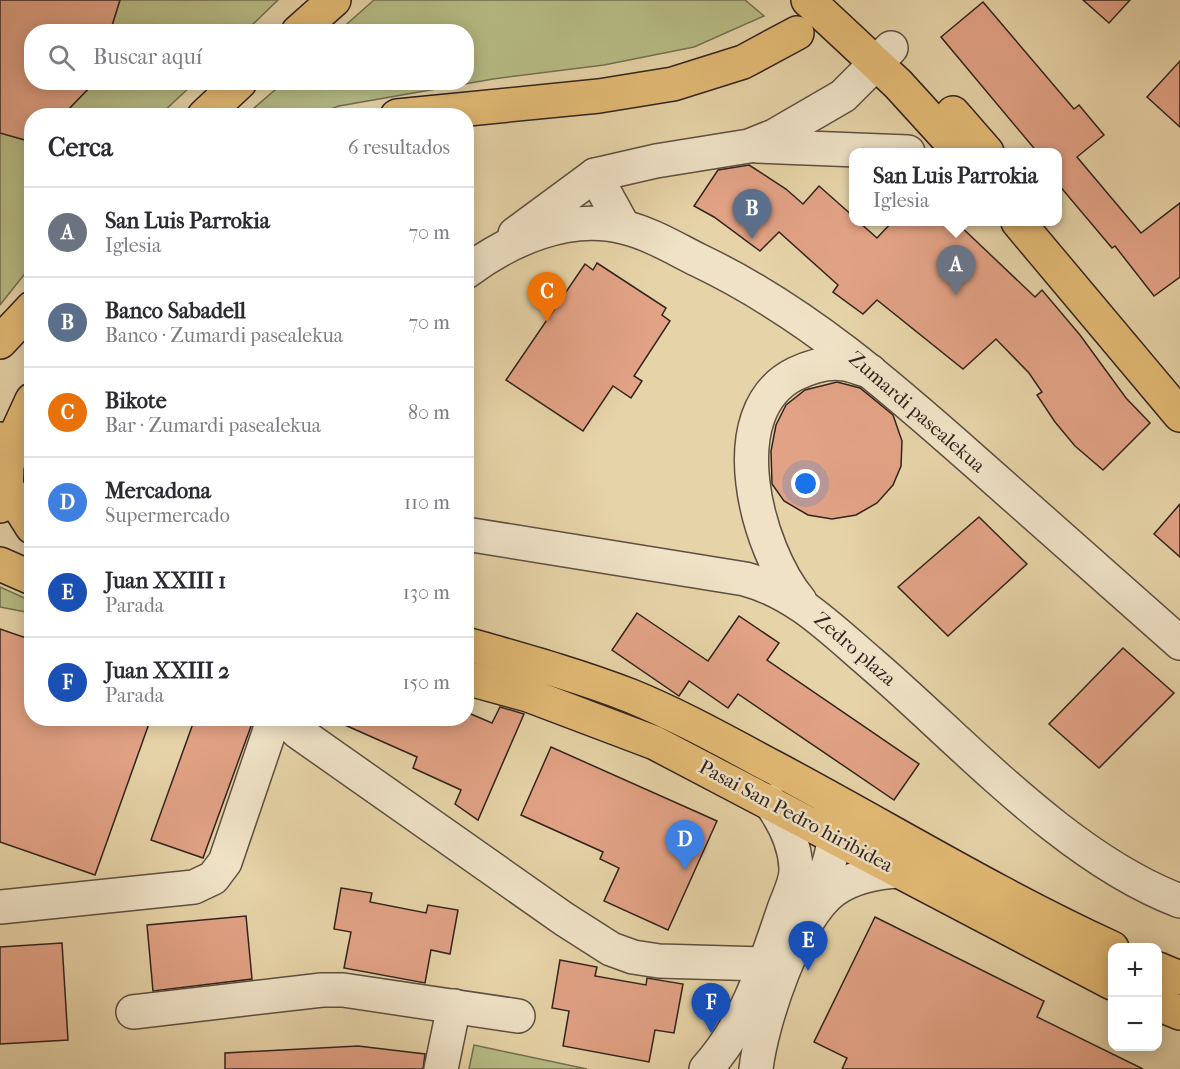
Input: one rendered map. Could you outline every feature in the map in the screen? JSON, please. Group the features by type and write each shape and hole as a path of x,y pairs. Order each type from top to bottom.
{"main road":[{"path":"307,24 334,0"},
{"path":"808,0 936,93 983,148"},
{"path":"838,0 956,148"},
{"path":"474,108 599,96 673,84 743,62 797,33"},
{"path":"212,108 232,90"},
{"path":"1021,226 1180,415"},
{"path":"1047,226 1180,383"},
{"path":"0,342 24,316"},
{"path":"24,417 3,474 24,512"},
{"path":"0,564 24,574"},
{"name":"Pasai San Pedro hiribidea","path":"474,646 556,670 632,696 710,733 883,825 994,889 1108,946"},
{"name":"Pasai San Pedro hiribidea","path":"474,680 528,694 655,743 1108,980"},
{"path":"1162,971 1180,978"},
{"path":"1162,1005 1180,1012"}],"street":[{"name":"Zumardi pasealekua","path":"749,146 820,111 843,96 884,56"},
{"name":"Zumardi pasealekua","path":"477,264 551,205 596,176 656,161 749,146 849,150"},
{"path":"596,176 623,226"},
{"name":"Zumardi pasealekua","path":"477,264 508,245 550,230 574,225 623,226 668,245 753,289 795,315 875,373 1180,643"},
{"path":"802,603 782,577 769,548 752,480 751,450 756,417 765,402 788,378 812,366 842,363 875,373"},
{"name":"Zedro plaza","path":"474,535 745,579 774,588 802,603 923,708 1039,814 1133,880 1180,901"},
{"path":"745,579 762,568 768,559 769,548"},
{"path":"0,907 194,886 213,878 225,862 271,726"},
{"path":"292,726 611,949 633,957 659,962 765,963"},
{"path":"756,1069 762,1028 770,1004 810,914 834,850 836,836 830,809 818,791"},
{"path":"769,801 788,833 796,870"},
{"path":"706,1069 735,1030 765,963 796,870 811,849 836,836 883,825"},
{"path":"810,914 834,890 850,881 876,873 900,871"},
{"path":"133,1012 322,990 518,1016"},
{"path":"441,1069 454,1006"}],"green space":[{"path":"120,0 278,0 253,24 112,24"},
{"path":"374,0 745,0 764,16 694,47 604,65 474,82 474,24 347,24"},
{"path":"87,90 187,90 167,108 70,108"},
{"path":"275,90 430,90 333,108 254,108"},
{"path":"0,133 24,140 24,275 0,305"},
{"path":"0,587 24,598 24,612 0,607"},
{"path":"474,1045 587,1069 469,1069"}],"building":[{"path":"0,0 120,0 112,24 24,24 24,90 87,90 70,108 24,108 24,140 0,133"},
{"path":"1083,0 1130,0 1109,23"},
{"path":"983,2 1074,109 1079,105 1104,135 1077,157 1141,233 1180,203 1180,277 1154,296 1115,246 1112,248 1062,189 1062,148 1034,148 941,37"},
{"path":"1180,61 1180,127 1147,97"},
{"path":"749,165 786,189 803,204 819,186 849,213 849,226 864,226 877,238 888,226 960,226 1035,297 1042,290 1080,335 1126,398 1150,423 1103,470 1075,446 1055,422 1037,395 1042,392 1029,373 996,339 963,369 877,300 863,314 833,292 838,285 779,232 760,251 714,217 694,206 718,170"},
{"path":"597,263 666,308 662,315 670,321 634,376 642,381 631,398 613,386 583,431 506,380 585,264 593,270"},
{"path":"837,382 860,388 893,415 902,441 901,466 893,485 877,503 856,515 832,519 808,515 784,501 772,484 771,451 776,425 786,405 805,390"},
{"path":"1180,504 1180,557 1154,534"},
{"path":"979,517 1027,564 948,636 898,587"},
{"path":"637,613 708,661 739,616 779,643 767,660 919,764 894,800 738,694 728,708 689,681 679,696 612,650"},
{"path":"0,629 24,637 24,726 148,726 95,875 0,842"},
{"path":"1123,648 1174,693 1099,768 1049,724"},
{"path":"500,707 524,714 478,820 455,804 461,790 413,768 417,757 347,726 474,726 474,715 492,723"},
{"path":"192,726 251,726 203,858 151,840"},
{"path":"551,747 717,821 668,930 604,901 619,868 600,859 603,852 521,815"},
{"path":"341,888 372,893 370,902 426,913 428,905 458,910 450,954 431,950 425,983 344,968 351,932 334,929"},
{"path":"246,916 252,979 153,991 147,925"},
{"path":"875,917 1044,1001 1037,1017 1143,1069 842,1069 847,1058 814,1042"},
{"path":"62,943 68,1040 0,1044 0,947"},
{"path":"560,960 597,967 595,976 646,985 647,978 683,984 674,1033 655,1030 649,1062 563,1046 569,1011 552,1008"},
{"path":"358,1046 425,1054 423,1069 225,1069 225,1053"}],"place":[{"name":"Banco Sabadell","path":"752,239"},
{"name":"San Luis Parrokia","path":"956,295"},
{"name":"Bikote","path":"547,322"},
{"name":"Mercadona","path":"685,870"},
{"name":"Juan XXIII 1","path":"808,971"},
{"name":"Juan XXIII 2","path":"711,1033"}]}
